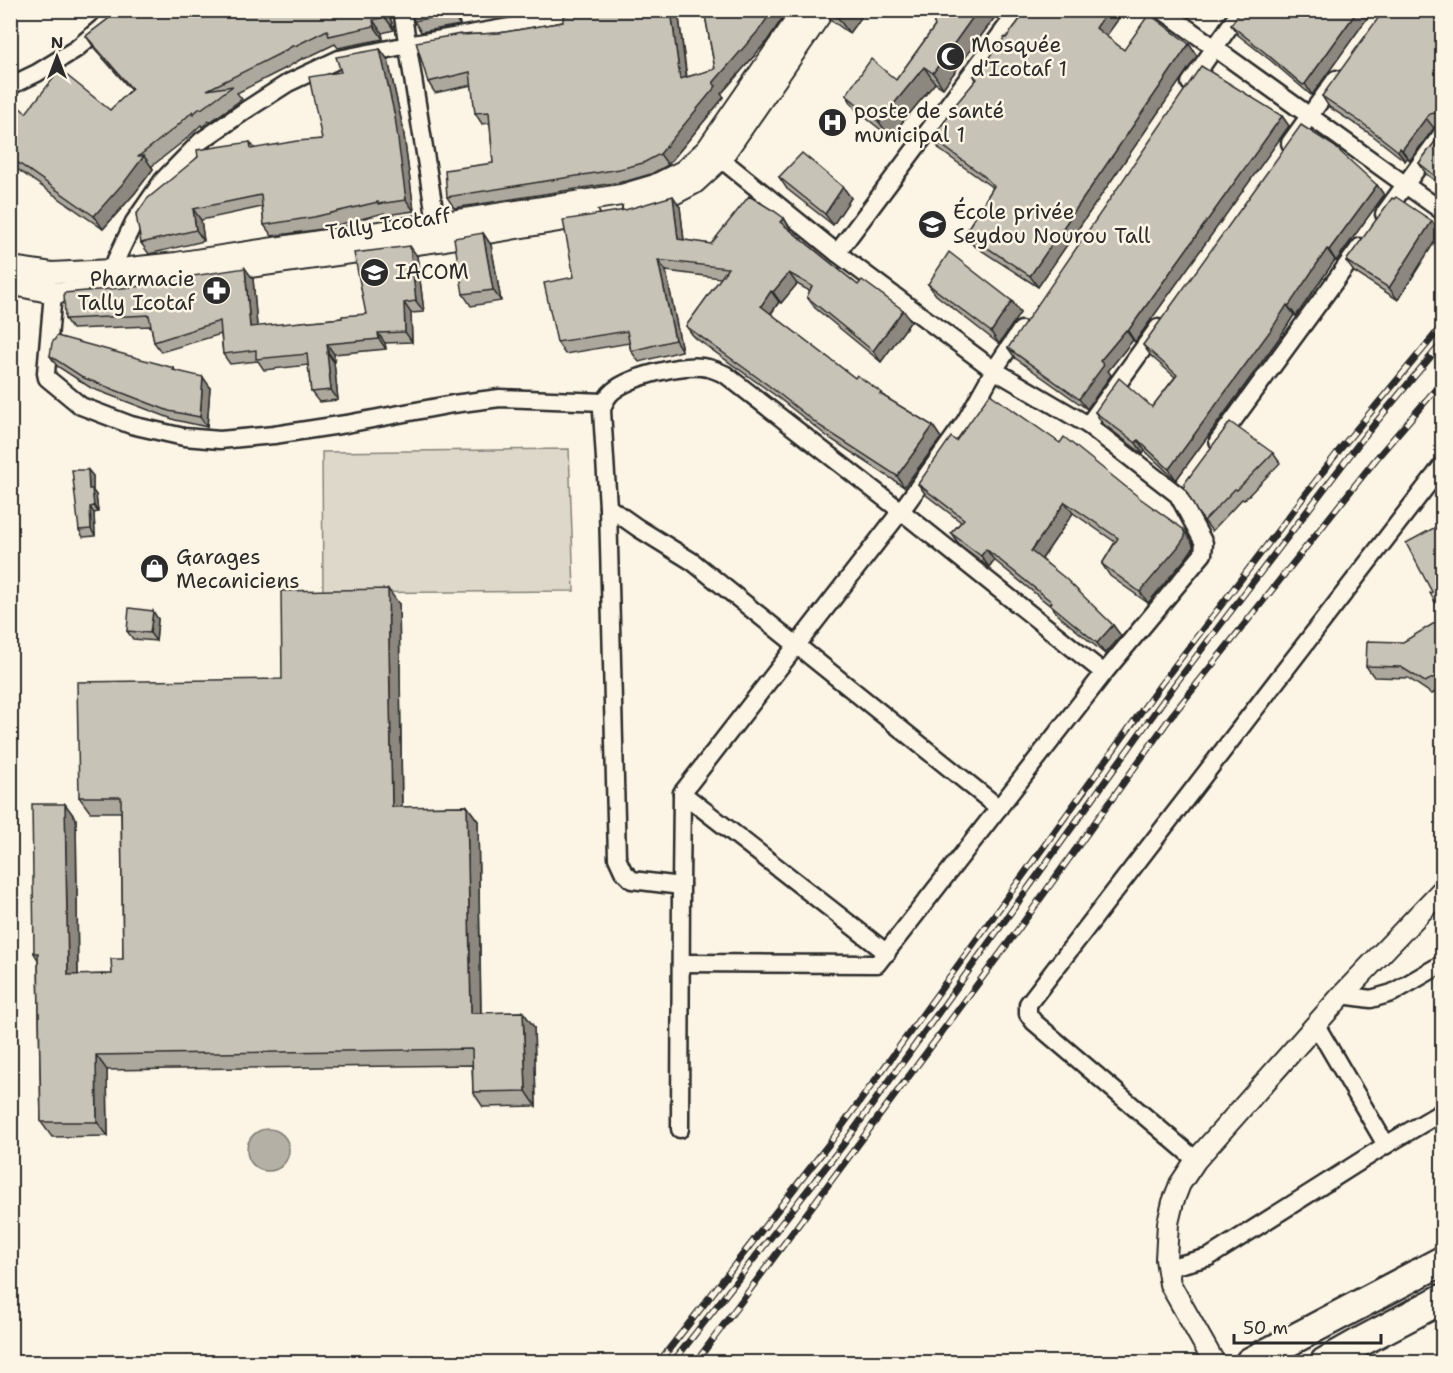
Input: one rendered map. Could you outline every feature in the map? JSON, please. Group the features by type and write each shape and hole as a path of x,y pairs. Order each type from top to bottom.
{"highway":[{"path":"1252,1361 1443,1261"},
{"path":"1325,1362 1443,1299"}],"street":[{"path":"10,86 37,73 76,49 122,10"},
{"path":"402,10 436,222"},
{"path":"111,270 134,222 164,180 201,141 288,83 339,59 605,10"},
{"name":"Tally Icotaff","path":"10,284 53,293 118,288 185,276 445,240 631,209 666,198 695,183 803,10"},
{"name":"Tally Icotaff","path":"10,267 52,273 176,263 621,195 655,185 714,154 824,10"},
{"path":"837,254 1018,10"},
{"path":"1162,10 1443,211"},
{"path":"1181,96 1241,10"},
{"path":"1282,154 1344,68"},
{"path":"1206,458 1443,134"},
{"path":"681,963 878,964 1104,673 1203,554 1204,543 1182,491 1088,425 994,370 837,254 714,154"},
{"path":"53,293 47,378 81,406 131,425 184,437 220,440 274,435 500,398 604,402"},
{"path":"1088,425 1164,319"},
{"path":"680,1129 682,793 901,511 965,422 994,370 1028,321"},
{"path":"681,886 632,880 623,871 617,858 608,507 602,411 604,402 611,392 627,383 656,372 687,367 707,367 726,375 1104,673"},
{"path":"1196,1160 1034,1022 1028,1014 1028,1004 1443,466"},
{"path":"608,507 693,562 999,808"},
{"path":"682,793 887,953"},
{"path":"1214,1362 1170,1284 1166,1259 1168,1223 1180,1184 1196,1160 1342,995 1443,890"},
{"path":"1342,995 1371,999 1392,993 1443,964"},
{"path":"1316,1025 1386,1145"},
{"path":"1167,1268 1209,1257 1386,1145 1443,1112"}],"shaded area":[{"path":"569,449 574,591 323,593 322,452"},
{"path":"268,1129 283,1135 289,1150 283,1165 268,1171 253,1165 247,1150 253,1135"}],"building":[{"path":"120,10 383,10 385,17 373,20 374,26 329,36 327,30 207,90 233,86 193,114 193,111 139,156 144,156 94,216 10,157 10,118 19,107 26,113 60,70 110,110 132,89 86,36"},
{"path":"412,10 452,10 452,14 414,21"},
{"path":"592,10 671,10 680,79 715,69 704,10 773,10 759,30 713,83 716,86 660,154 643,163 620,169 447,197 445,170 493,163 489,112 475,113 470,72 428,82 416,42 461,34 499,33 563,22 563,16"},
{"path":"828,10 844,10 838,18"},
{"path":"930,10 978,10 933,73 924,67 879,122 846,95 871,59 896,80 935,26"},
{"path":"1027,10 1108,10 1096,28 1124,50 1149,14 1189,44 1030,276 965,233 994,186 932,138 977,79 974,76"},
{"path":"1241,10 1358,10 1303,85 1231,25"},
{"path":"1384,10 1443,10 1443,117 1435,113 1430,114 1402,150 1400,148 1398,151 1322,96"},
{"path":"380,49 395,117 406,200 378,204 378,202 314,217 264,225 261,195 193,209 196,230 141,243 136,215 147,199 198,157 197,150 250,142 251,149 322,139 309,77 341,72 336,57"},
{"path":"1201,66 1282,116 1128,331 1126,330 1100,361 1104,365 1079,399 1008,348"},
{"path":"1301,125 1334,146 1377,185 1329,250 1327,249 1290,304 1287,305 1169,469 1138,440 1136,443 1095,412 1119,378 1152,407 1177,375 1143,345"},
{"path":"1443,131 1443,182 1419,163"},
{"path":"802,153 843,187 825,214 779,177"},
{"path":"673,196 678,239 711,244 749,196 784,218 780,222 858,285 862,280 903,310 873,351 807,297 812,286 789,273 773,292 771,291 761,306 855,378 857,375 882,393 880,394 933,426 897,476 820,426 686,326 728,268 658,260 675,340 631,351 627,331 557,342 544,283 574,277 563,220 625,210"},
{"path":"1396,197 1432,221 1389,288 1346,261 1392,198"},
{"path":"483,233 493,290 463,294 454,238"},
{"path":"410,246 416,301 404,303 405,332 378,333 379,339 327,344 331,390 311,392 307,354 256,359 256,350 223,354 220,321 154,342 149,315 65,319 64,293 143,286 143,284 245,268 250,327 366,314 354,253"},
{"path":"949,252 1012,301 991,332 928,284"},
{"path":"57,336 203,377 200,417 169,411 84,378 50,356 52,343"},
{"path":"990,394 1060,443 1064,437 1141,499 1183,529 1185,537 1140,592 1102,564 1118,538 1065,502 1031,551 1065,578 1113,625 1097,643 1050,604 1052,602 986,549 981,556 951,533 964,519 918,484 951,437 956,441"},
{"path":"1230,422 1273,453 1204,521 1184,484"},
{"path":"72,470 88,470 89,489 92,489 94,506 90,507 91,529 79,530"},
{"path":"1443,523 1443,616 1406,543"},
{"path":"388,589 392,807 467,806 471,1013 523,1012 526,1091 473,1092 472,1049 96,1055 97,1122 41,1122 38,953 34,953 32,804 65,804 68,975 112,974 111,959 123,959 121,797 79,797 77,682 282,679 281,591"},
{"path":"129,608 153,611 150,633 127,631"},
{"path":"1443,618 1443,673 1425,682 1401,667 1366,666 1367,641 1403,642"}],"railway":[{"path":"659,1362 832,1140 1161,684 1341,448 1442,326"},
{"path":"673,1362 843,1145 1176,683 1363,438 1442,343"},
{"path":"696,1362 1020,927 1170,718 1376,459 1442,382"}],"place":[{"name":"Mosquée d'Icotaf 1","path":"950,57"},
{"name":"poste de santé municipal 1","path":"833,123"},
{"name":"École privée Seydou Nourou Tall","path":"932,224"},
{"name":"IACOM","path":"374,272"},
{"name":"Pharmacie Tally Icotaf","path":"216,291"},
{"name":"Garages Mecaniciens","path":"155,569"}]}
